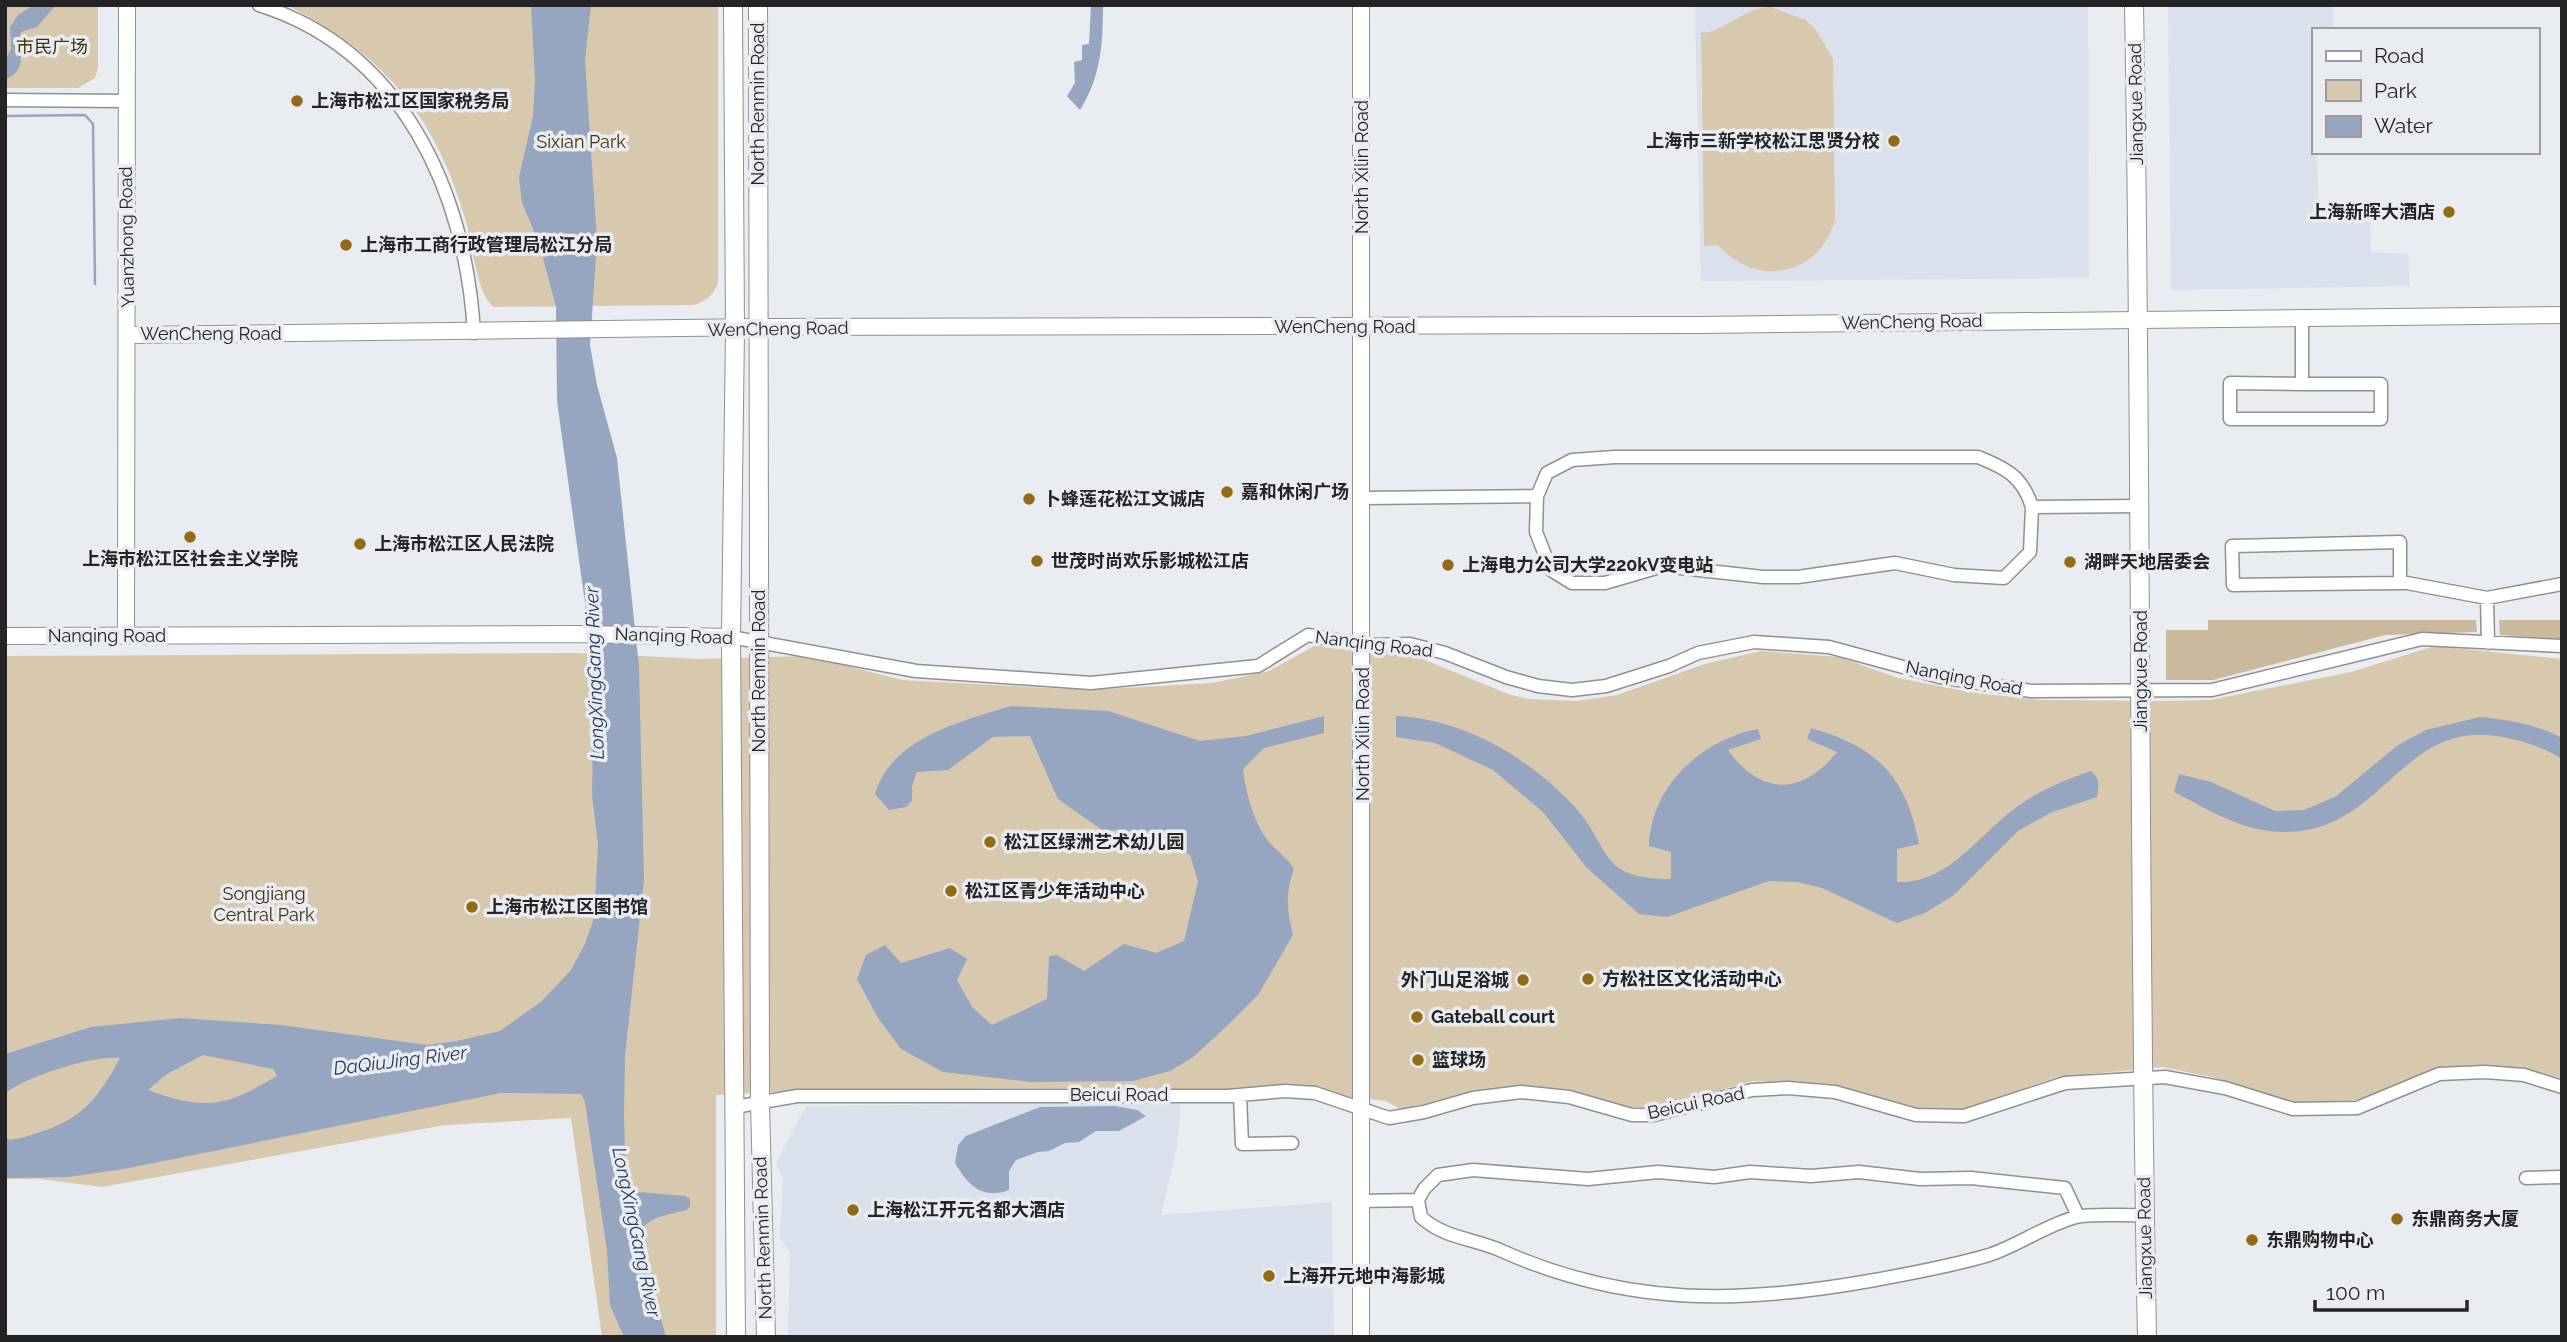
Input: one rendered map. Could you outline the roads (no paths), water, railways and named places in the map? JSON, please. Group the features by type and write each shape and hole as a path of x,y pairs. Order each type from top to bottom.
{"main road":[{"name":"North Renmin Road","path":"733,5 735,330 731,637 736,1337"},
{"name":"North Renmin Road","path":"758,5 760,1104 766,1337"},
{"name":"Jiangxue Road","path":"2134,5 2140,318 2140,688 2147,1337"}],"street":[{"name":"Yuanzhong Road","path":"125,636 127,5"},
{"path":"259,5 278,11 338,42 399,101 419,136 457,220 472,304 474,333"},
{"name":"North Xilin Road","path":"1361,5 1361,1337"},
{"path":"5,100 125,100"},
{"name":"WenCheng Road","path":"128,335 735,330 760,327 1363,328 2562,315"},
{"path":"2302,318 2302,384"},
{"path":"2230,383 2302,384 2381,384 2381,419 2230,419 2230,383"},
{"path":"1615,457 1978,457 2006,468 2026,487 2032,507 2030,552 2004,578 1954,575 1895,563 1798,577 1763,577 1663,566 1605,583 1572,583 1551,570 1536,532 1537,496 1547,473 1572,460 1615,457"},
{"path":"1363,498 1537,496"},
{"path":"2032,507 2141,506"},
{"path":"2400,583 2400,542 2232,546 2233,585 2400,583 2487,598 2562,584"},
{"path":"2487,598 2488,643"},
{"name":"Nanqing Road","path":"5,636 580,634 731,637 759,640 916,671 1091,682 1258,666 1308,635 1363,645 1410,644 1445,653 1506,677 1572,690 1606,686 1670,666 1698,653 1754,642 1829,647 1940,677 2031,691 2140,688 2212,690 2422,639 2562,646"},
{"name":"Beicui Road","path":"735,1107 797,1096 1240,1095 1285,1091 1315,1093 1389,1118 1424,1112 1473,1098 1521,1092 1569,1097 1632,1115 1654,1115 1752,1090 1788,1088 1835,1092 1916,1115 1964,1116 2065,1083 2165,1076 2225,1088 2293,1109 2357,1108 2439,1074 2485,1072 2524,1075 2562,1087"},
{"path":"1240,1095 1242,1144 1292,1143"},
{"path":"2078,1216 2065,1188 1971,1178 1920,1179 1859,1172 1811,1176 1750,1172 1694,1177 1658,1172 1588,1179 1473,1170 1438,1175 1418,1199 1421,1217 1436,1230 1450,1236 1485,1244 1575,1278 1645,1293 1693,1297 1798,1294 1911,1274 1990,1254 2078,1216 2145,1215"},
{"path":"2526,1178 2562,1177"},
{"path":"1361,1201 1418,1199"}],"water":[{"path":"34,5 56,5 37,27 21,32 20,65 13,75 5,80 5,60 11,49 10,27 18,15"},
{"path":"531,5 591,5 585,60 597,242 590,345 597,385 617,458 639,667 644,880 625,1056 625,1156 631,1180 638,1192 685,1196 690,1199 687,1210 652,1221 641,1230 638,1237 666,1337 624,1337 610,1305 607,1251 585,1102 581,1094 501,1093 124,1169 68,1177 5,1178 5,1139 21,1138 53,1128 78,1114 96,1095 120,1058 77,1063 29,1080 5,1093 5,1054 91,1027 180,1018 281,1025 427,1045 457,1041 500,1031 542,1001 571,970 585,944 594,918 598,845 592,795 594,668 557,401 556,307 539,243 522,203 519,177 533,116 535,80","holes":["203,1055 273,1069 277,1076 228,1100 200,1103 148,1090 167,1074"]},
{"path":"1091,5 1103,5 1101,46 1097,72 1080,110 1067,96 1075,83 1074,62 1082,60 1082,45 1089,44"},
{"path":"1011,706 1108,711 1200,741 1246,736 1324,716 1324,733 1264,748 1243,769 1248,797 1258,825 1268,841 1294,869 1288,902 1293,935 1258,995 1192,1058 1170,1071 1133,1081 1031,1082 943,1072 901,1049 878,1018 857,979 866,955 885,945 901,963 950,948 967,959 957,980 972,1007 992,1025 1047,999 1049,956 1057,955 1084,971 1124,944 1156,953 1184,941 1198,881 1190,855 1148,831 1102,830 1058,799 1030,736 993,737 948,770 917,772 912,786 912,801 906,807 889,810 875,794 883,775 896,759 912,746 951,726"},
{"path":"1396,716 1445,724 1492,743 1514,756 1555,787 1573,805 1618,867 1647,878 1671,879 1671,852 1649,846 1652,824 1669,786 1683,769 1717,743 1758,729 1761,739 1728,750 1754,776 1768,782 1782,785 1810,777 1837,752 1807,739 1811,728 1854,745 1885,768 1897,782 1906,800 1919,844 1897,849 1897,882 1915,881 1948,866 2018,806 2053,786 2091,771 2097,780 2098,790 2097,797 2050,813 2018,831 1954,895 1925,913 1897,923 1822,888 1798,882 1769,881 1667,917 1639,914 1587,868 1543,812 1493,770 1435,743 1396,737"},
{"path":"2480,717 2522,723 2562,738 2562,759 2536,746 2507,738 2472,735 2443,742 2418,757 2349,813 2321,826 2288,832 2242,825 2174,792 2179,774 2211,782 2275,811 2304,810 2335,797 2398,745 2426,730"},
{"path":"1115,1106 1137,1110 1146,1116 1119,1131 1096,1131 1079,1142 1065,1143 1049,1151 1016,1160 1009,1171 1009,1190 999,1193 983,1192 965,1178 955,1163 958,1145 966,1136 1040,1107"}],"waterway":[{"path":"5,116 85,115 93,124 95,284"}],"place":[{"name":"上海市松江区国家税务局","path":"297,101"},
{"name":"上海市三新学校松江思贤分校","path":"1894,141"},
{"name":"上海新晖大酒店","path":"2449,212"},
{"name":"上海市工商行政管理局松江分局","path":"346,245"},
{"name":"嘉和休闲广场","path":"1227,492"},
{"name":"卜蜂莲花松江文诚店","path":"1029,499"},
{"name":"上海市松江区社会主义学院","path":"190,537"},
{"name":"上海市松江区人民法院","path":"360,544"},
{"name":"世茂时尚欢乐影城松江店","path":"1037,561"},
{"name":"湖畔天地居委会","path":"2070,562"},
{"name":"上海电力公司大学220kV变电站","path":"1448,565"},
{"name":"松江区绿洲艺术幼儿园","path":"990,842"},
{"name":"松江区青少年活动中心","path":"951,891"},
{"name":"上海市松江区图书馆","path":"472,907"},
{"name":"方松社区文化活动中心","path":"1588,979"},
{"name":"外门山足浴城","path":"1523,980"},
{"name":"Gateball court","path":"1417,1017"},
{"name":"篮球场","path":"1418,1060"},
{"name":"上海松江开元名都大酒店","path":"853,1210"},
{"name":"东鼎商务大厦","path":"2397,1219"},
{"name":"东鼎购物中心","path":"2252,1240"},
{"name":"上海开元地中海影城","path":"1269,1276"}],"park label":[{"name":"市民广场","path":"52,47"},
{"name":"Sixian Park","path":"581,142"},
{"name":"Songjiang Central Park","path":"264,904"}],"water label":[{"name":"LongXingGang River","path":"594,673"},
{"name":"DaQiuJing River","path":"400,1060"},
{"name":"LongXingGang River","path":"637,1232"}]}
